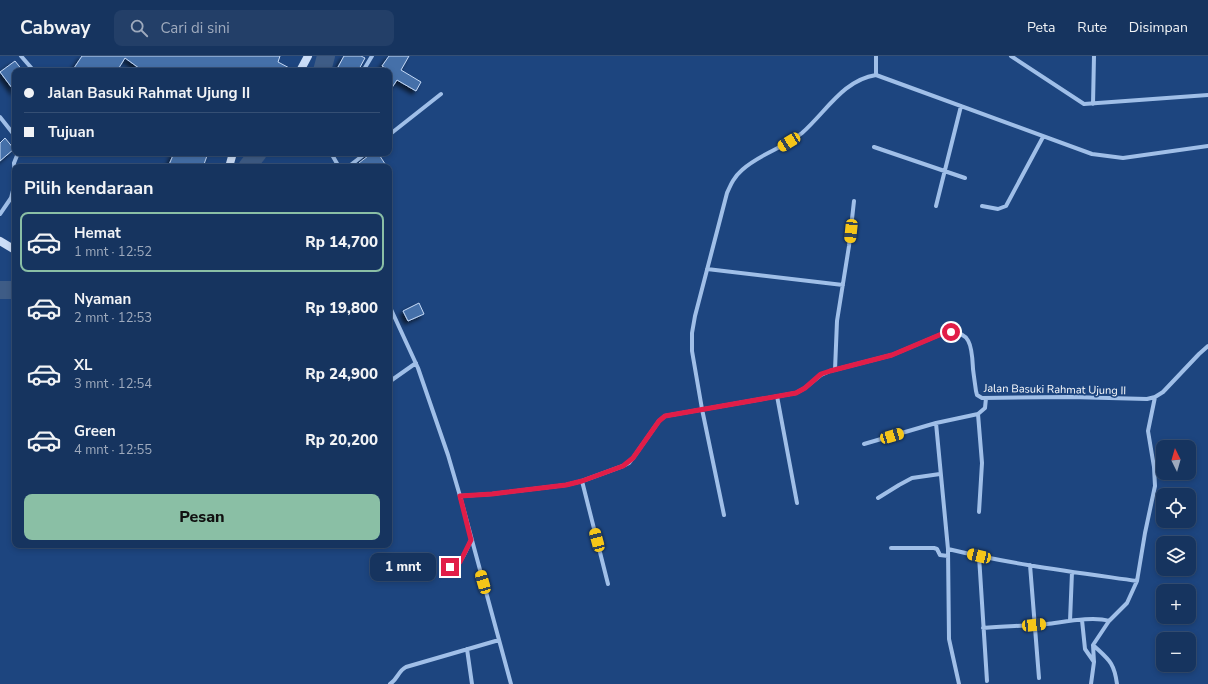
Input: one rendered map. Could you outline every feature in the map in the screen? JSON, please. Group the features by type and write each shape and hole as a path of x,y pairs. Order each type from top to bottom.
{"street":[{"path":"22,56 32,68"},
{"path":"302,68 308,56"},
{"path":"365,68 372,56"},
{"path":"876,56 876,75"},
{"path":"1012,56 1084,104 1208,95"},
{"path":"1093,104 1093,56 1097,56"},
{"path":"724,515 702,409 692,351 692,333 727,193 731,183 737,175 749,164 776,150 801,134 843,90 862,78 876,75 1043,137 1092,154 1111,157 1140,156 1208,146"},
{"path":"392,133 441,94"},
{"path":"936,206 961,106"},
{"path":"0,117 12,132"},
{"path":"982,206 998,209 1006,206 1043,137"},
{"path":"874,147 965,178"},
{"path":"352,164 362,156"},
{"path":"0,214 12,194"},
{"path":"835,370 837,321 850,246 854,201"},
{"path":"0,241 12,248"},
{"path":"707,269 843,285"},
{"path":"392,311 416,362 432,405 460,496 511,684"},
{"name":"Jalan Basuki Rahmat Ujung II","path":"460,496 492,494 566,485 582,481 629,462 659,421 665,416 801,391 821,374 892,355 944,333 955,332 965,337 970,342 973,354 976,391 979,396 986,398 1071,397 1139,400 1155,397"},
{"path":"1091,684 1094,662 1093,645 1109,621 1127,603 1137,581 1155,486 1154,467 1148,432 1155,397 1163,392 1208,346"},
{"path":"392,380 416,362"},
{"path":"777,396 797,503"},
{"path":"864,444 936,423 978,414 985,408 986,398"},
{"path":"978,414 982,463 980,512"},
{"path":"936,423 948,549 949,640 959,684"},
{"path":"878,498 898,484 912,478 940,474"},
{"path":"582,481 608,584"},
{"path":"444,567 452,567 458,564 471,540"},
{"path":"891,548 934,548 937,549 940,555 948,556"},
{"path":"948,549 1030,565 1137,581"},
{"path":"979,556 987,681"},
{"path":"1030,565 1039,678"},
{"path":"1070,621 1072,572"},
{"path":"983,628 1098,619 1109,621"},
{"path":"1082,620 1085,648 1094,662"},
{"path":"390,684 395,681 403,668 500,640"},
{"path":"1093,645 1110,661 1114,667 1117,684"},
{"path":"467,649 472,684"}],"building":[{"path":"82,56 280,56 278,62 289,68 139,68 125,58 119,68 74,68"},
{"path":"344,56 361,56 365,58 360,68 338,67"},
{"path":"389,56 409,56 401,70 421,82 416,91 397,80 392,88 392,68 386,68 382,66"},
{"path":"15,61 21,68 12,68 12,88 0,72"},
{"path":"5,138 12,147 12,151 0,161 0,143"},
{"path":"173,156 207,156 204,164 169,164"},
{"path":"368,156 380,156 385,164 360,164 359,163"},
{"path":"419,303 424,314 408,321 403,311"}],"waterway":[{"path":"323,68 326,56"},
{"path":"249,164 256,156"},
{"path":"0,290 12,290"}],"route":[{"path":"450,567 455,566 460,562 471,540 460,496 492,494 566,485 582,481 623,466 629,462 661,418 669,414 796,393 805,388 821,374 892,355 944,333 951,332"}]}
